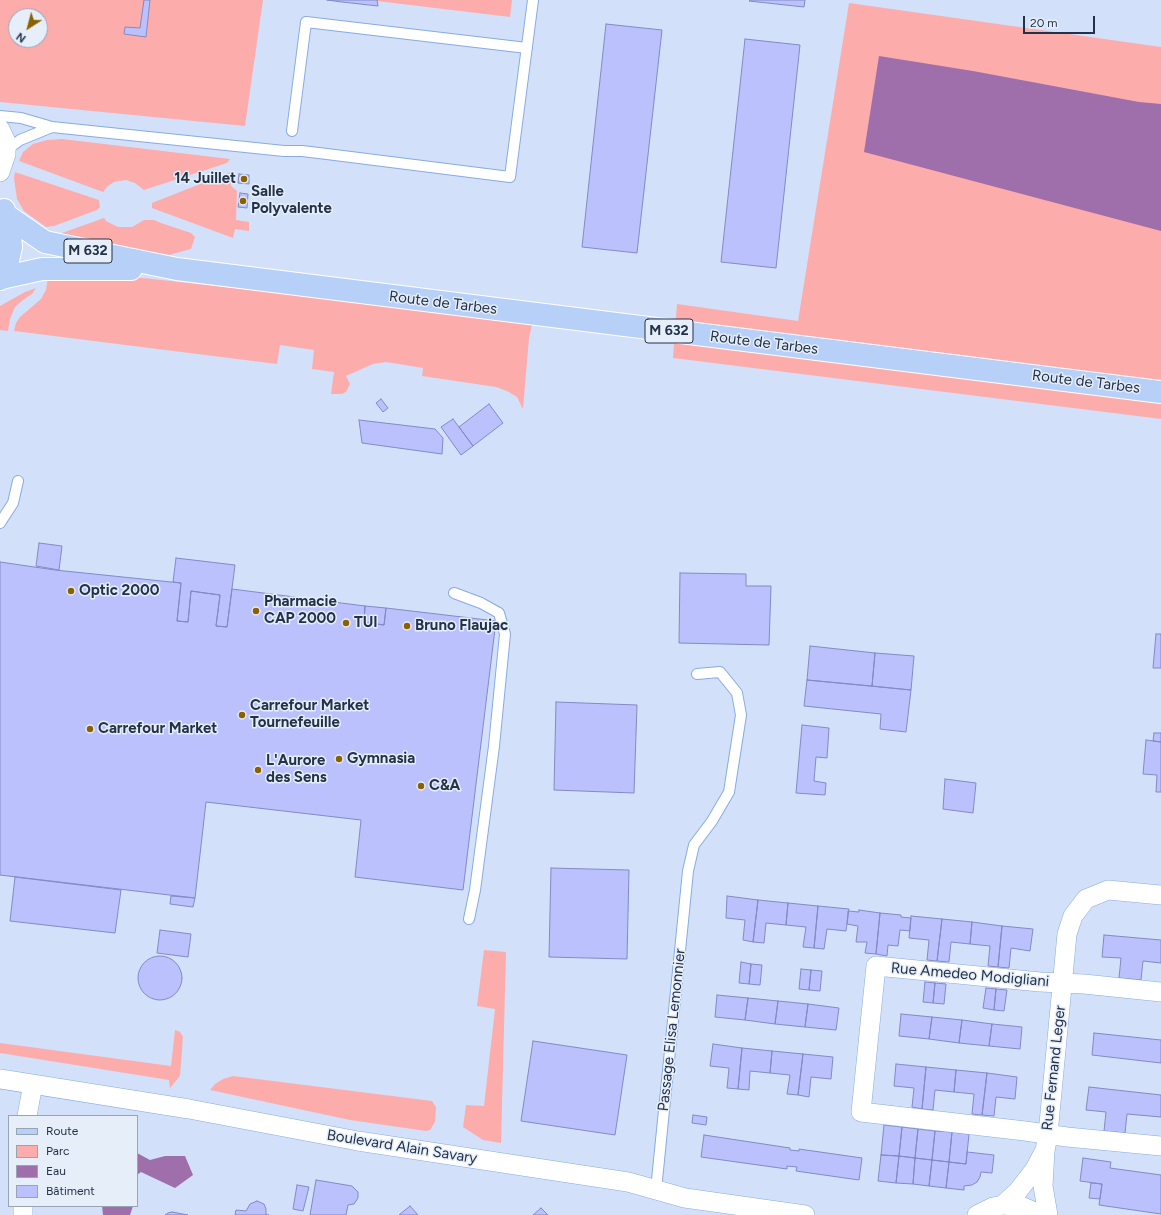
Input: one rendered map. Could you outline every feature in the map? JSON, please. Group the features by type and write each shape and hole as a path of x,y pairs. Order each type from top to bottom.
{"main road":[{"name":"Route de Tarbes","path":"3,210 45,242 177,269 1161,392"},
{"path":"0,279 6,269 11,247 11,236 3,210"},
{"name":"Route de Tarbes","path":"0,279 42,270 177,269"}],"street":[{"path":"0,129 6,142 6,154 0,172"},
{"name":"Rue Fernand Leger","path":"1048,1215 1043,1186 1046,1142 1067,934 1073,916 1086,899 1108,890 1161,895"},
{"name":"Rue Amedeo Modigliani","path":"1046,1142 861,1112 874,981 876,966 1063,983"},
{"path":"1063,983 1161,992"},
{"name":"Boulevard Alain Savary","path":"0,1079 189,1109 358,1141 628,1182 685,1198 804,1215"},
{"path":"27,1115 33,1084"},
{"path":"1046,1142 1067,1137 1161,1146"},
{"name":"Rue Fernand Leger","path":"1003,1206 1018,1191 1035,1169 1046,1142"},
{"path":"977,1215 993,1207 1003,1206 1024,1207 1041,1215"}],"lane":[{"path":"0,116 21,118 52,127 284,151 302,151 510,177 528,48 533,0"},
{"path":"292,131 306,22 528,48"},
{"path":"6,154 12,146 20,140 52,127"},
{"path":"0,523 13,503 18,481"},
{"path":"454,593 481,603 499,613 505,634 493,753 470,920"},
{"name":"Passage Elisa Lemonnier","path":"656,1190 688,871 694,845 712,821 729,792 741,715 737,693 720,672 697,674"}],"green space":[{"path":"0,0 263,0 245,126 0,102"},
{"path":"377,0 512,0 510,17"},
{"path":"849,3 1161,47 1161,419 673,358 677,304 798,321"},
{"path":"62,139 230,159 227,163 144,190 135,183 126,180 114,182 103,192 19,161 23,152 33,144 47,140"},
{"path":"233,171 231,186 237,191 236,220 249,222 249,231 235,229 233,238 152,208 152,203"},
{"path":"15,172 99,200 100,207 97,210 54,226 46,227 24,211 17,199 14,178"},
{"path":"104,218 106,221 118,227 132,227 144,220 154,220 191,233 195,237 191,249 169,255 60,236 62,233"},
{"path":"107,274 279,293 532,325 529,338 523,409 517,397 496,387 422,376 423,368 386,362 373,364 346,376 350,384 346,392 342,394 331,394 334,372 312,369 314,350 280,345 277,364 14,331 16,323 20,317 41,299 46,290 48,278"},
{"path":"36,288 32,294 15,307 10,319 8,331 0,330 0,306 25,292"},
{"path":"484,950 506,952 501,1143 483,1140 463,1127 466,1105 484,1106 495,1009 477,1006"},
{"path":"175,1030 180,1032 183,1037 180,1076 170,1088 169,1080 0,1053 0,1043 171,1066"},
{"path":"233,1076 432,1101 436,1107 435,1122 430,1130 426,1131 350,1120 210,1090 215,1084 223,1079"}],"water":[{"path":"879,56 973,71 1139,102 1161,104 1161,231 864,152"},
{"path":"138,1154 150,1160 165,1156 185,1156 193,1175 175,1188 141,1172 138,1174"},
{"path":"102,1207 133,1207 130,1215 103,1215"}],"building":[{"path":"144,0 150,0 146,37 124,34 125,27 140,28"},
{"path":"327,0 377,0 378,6 342,2"},
{"path":"805,0 804,7 749,1"},
{"path":"606,24 662,30 637,253 582,247"},
{"path":"745,39 800,45 776,268 721,262"},
{"name":"14 Juillet","path":"239,174 249,175 249,184 238,183"},
{"name":"Salle Polyvalente","path":"240,193 248,194 247,208 238,207"},
{"path":"381,399 388,408 383,412 376,403"},
{"path":"489,404 503,423 473,446 459,427"},
{"path":"453,419 473,446 461,455 441,427"},
{"path":"359,420 435,429 443,438 442,454 362,443"},
{"path":"39,543 62,546 59,570 36,566"},
{"path":"176,558 235,565 227,627 216,626 220,595 191,591 188,622 177,621 181,583 173,582"},
{"name":"Carrefour Market Tournefeuille","path":"0,562 55,570 181,583 177,621 188,622 191,591 220,595 216,626 227,627 232,589 365,606 364,622 384,625 386,608 496,621 463,890 355,877 361,820 206,802 195,898 0,875"},
{"path":"680,573 746,574 746,586 771,586 769,645 679,643"},
{"path":"365,606 386,608 384,625 364,622"},
{"path":"1156,634 1161,634 1161,668 1153,668"},
{"path":"810,646 875,653 872,686 807,680"},
{"path":"875,653 914,656 911,690 872,686"},
{"path":"807,680 911,690 906,732 880,729 881,714 804,706"},
{"path":"556,702 637,705 634,793 554,790"},
{"path":"802,725 829,728 827,758 816,757 814,781 826,783 825,795 796,793"},
{"path":"1154,733 1161,733 1161,742 1153,741"},
{"path":"1146,740 1161,742 1161,792 1156,792 1157,775 1143,774"},
{"path":"945,779 976,783 973,813 943,809"},
{"path":"551,868 629,870 627,959 549,957"},
{"path":"15,877 121,890 115,933 10,921"},
{"path":"171,896 195,898 193,907 170,904"},
{"path":"727,896 758,900 753,942 743,940 745,920 726,918"},
{"path":"758,900 788,903 786,925 766,923 764,943 753,942"},
{"path":"788,903 818,906 814,948 803,947 806,927 786,925"},
{"path":"818,906 849,909 846,931 827,929 824,949 814,948"},
{"path":"859,910 880,913 876,954 865,953 867,942 856,942 858,926 847,924 848,911 859,912"},
{"path":"880,913 901,915 901,917 911,918 910,931 900,930 898,946 888,945 887,956 876,954"},
{"path":"911,916 942,919 937,961 927,960 929,940 909,938"},
{"path":"942,919 972,922 970,944 951,942 949,962 937,961"},
{"path":"972,922 1002,926 998,967 988,966 990,946 970,944"},
{"path":"1002,926 1033,929 1030,951 1011,948 1009,968 998,967"},
{"path":"160,930 191,934 188,957 157,953"},
{"path":"1104,935 1161,940 1161,963 1143,961 1141,980 1119,978 1121,958 1102,957"},
{"path":"160,956 172,960 178,966 182,978 178,990 172,996 160,1000 148,996 142,990 138,978 142,966 148,960"},
{"path":"741,962 751,964 749,984 739,983"},
{"path":"751,964 762,965 760,985 749,984"},
{"path":"801,969 811,970 809,990 799,989"},
{"path":"811,970 822,971 820,991 809,990"},
{"path":"925,982 935,983 933,1003 923,1002"},
{"path":"935,983 946,984 944,1004 933,1003"},
{"path":"986,988 996,989 994,1010 983,1008"},
{"path":"996,989 1007,990 1004,1011 994,1010"},
{"path":"717,995 748,998 745,1020 715,1017"},
{"path":"748,998 778,1001 775,1024 745,1020"},
{"path":"778,1001 808,1004 805,1027 775,1024"},
{"path":"808,1004 839,1008 836,1030 805,1027"},
{"path":"901,1014 932,1017 929,1039 899,1036"},
{"path":"932,1017 962,1020 959,1043 929,1039"},
{"path":"962,1020 992,1024 989,1046 959,1043"},
{"path":"992,1024 1022,1027 1020,1049 989,1046"},
{"path":"1094,1033 1161,1040 1161,1063 1092,1055"},
{"path":"533,1041 627,1055 615,1135 521,1121"},
{"path":"713,1044 742,1048 738,1089 727,1088 729,1068 710,1066"},
{"path":"742,1048 772,1051 770,1073 750,1071 749,1090 738,1089"},
{"path":"772,1051 803,1054 798,1095 787,1094 790,1075 770,1073"},
{"path":"803,1054 833,1057 831,1079 811,1077 809,1097 798,1095"},
{"path":"896,1064 926,1067 922,1109 912,1107 914,1088 894,1086"},
{"path":"926,1067 956,1070 954,1092 935,1090 933,1110 922,1109"},
{"path":"956,1070 987,1073 982,1115 972,1114 974,1094 954,1092"},
{"path":"987,1073 1017,1077 1015,1099 996,1097 994,1116 982,1115"},
{"path":"1089,1087 1161,1095 1161,1117 1127,1114 1125,1133 1104,1131 1106,1112 1086,1110"},
{"path":"693,1115 707,1117 706,1125 692,1123"},
{"path":"884,1125 902,1127 899,1156 881,1155"},
{"path":"902,1127 918,1129 915,1158 899,1156"},
{"path":"918,1129 935,1131 932,1160 915,1158"},
{"path":"935,1131 952,1132 949,1162 932,1160"},
{"path":"952,1132 969,1134 966,1164 949,1162"},
{"path":"704,1135 790,1148 790,1150 799,1151 799,1149 862,1158 859,1180 796,1171 797,1167 787,1166 787,1169 701,1157"},
{"path":"967,1152 994,1155 992,1173 981,1172 977,1182 972,1185 964,1186 964,1190 946,1188 949,1162 966,1164"},
{"path":"881,1155 899,1156 896,1183 878,1181"},
{"path":"899,1156 915,1158 913,1184 896,1183"},
{"path":"915,1158 932,1160 929,1186 913,1184"},
{"path":"1083,1158 1111,1162 1110,1168 1161,1175 1161,1214 1099,1205 1102,1184 1080,1181"},
{"path":"932,1160 949,1162 946,1188 929,1186"},
{"path":"316,1180 352,1186 358,1192 358,1198 354,1204 348,1205 346,1215 310,1215"},
{"path":"1091,1183 1102,1184 1100,1199 1089,1198"},
{"path":"297,1185 309,1187 303,1211 293,1209"},
{"path":"257,1201 264,1204 266,1215 235,1215 236,1210 246,1211 250,1204"},
{"path":"410,1206 418,1215 399,1215"},
{"path":"541,1208 548,1215 533,1215"},
{"path":"172,1212 188,1215 165,1215"}],"place":[{"name":"14 Juillet","path":"244,179"},
{"name":"Salle Polyvalente","path":"243,201"},
{"name":"Optic 2000","path":"71,591"},
{"name":"Pharmacie CAP 2000","path":"256,611"},
{"name":"TUI","path":"346,623"},
{"name":"Bruno Flaujac","path":"407,626"},
{"name":"Carrefour Market Tournefeuille","path":"242,715"},
{"name":"Carrefour Market","path":"90,729"},
{"name":"Gymnasia","path":"339,759"},
{"name":"L'Aurore des Sens","path":"258,770"},
{"name":"C&A","path":"421,786"}]}
